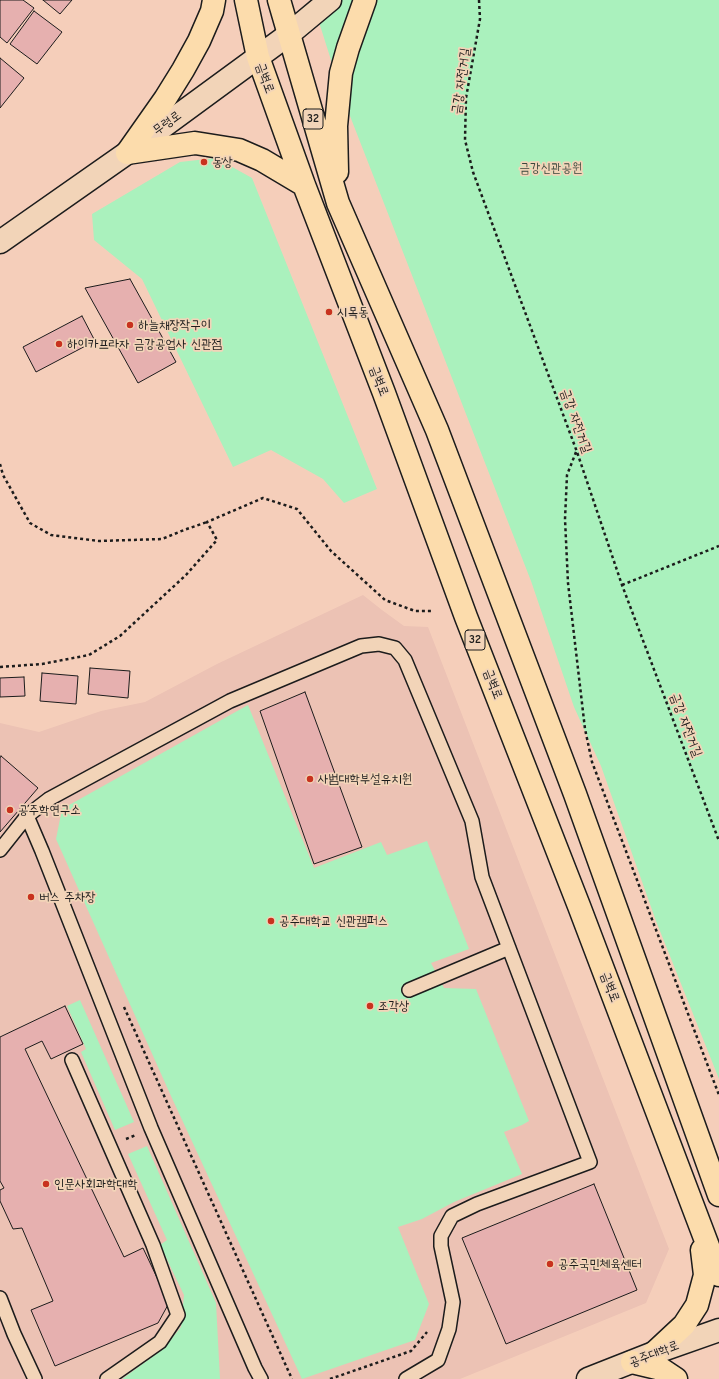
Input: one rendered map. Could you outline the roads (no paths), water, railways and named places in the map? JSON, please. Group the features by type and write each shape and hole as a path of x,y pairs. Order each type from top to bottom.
{"main road":[{"path":"127,153 165,99 183,70 212,11 214,0"},
{"name":"금벽로","path":"246,0 258,57 304,185 384,393 466,617 579,906 719,1275"},
{"name":"32","path":"279,0 338,203 437,430 457,482 575,794 719,1195"},
{"name":"무령로","path":"0,242 127,153 258,57 288,35 330,0"},
{"path":"338,203 336,126 341,73 365,0"},
{"path":"127,153 196,143 239,150 262,160 304,185"},
{"path":"654,1353 684,1325 697,1304 706,1275 700,1224"},
{"name":"공주대학로","path":"588,1379 654,1353 719,1330"},
{"path":"632,1362 661,1369 676,1379"}],"lane":[{"path":"0,850 27,816 49,799 230,701 361,646 379,644 395,648 405,660 472,820 482,877 590,1162 477,1204 452,1216 441,1236 441,1246 453,1302 449,1329 438,1360 406,1379"},
{"path":"27,816 152,1128 261,1379"},
{"path":"410,990 509,948"},
{"path":"72,1060 153,1245 178,1315 160,1342 107,1379"},
{"path":"0,1298 14,1334 36,1379"}],"place":[{"name":"동상","path":"204,162"},
{"name":"시목동","path":"329,312"},
{"name":"하늘채장작구이","path":"130,325"},
{"name":"하이카프라자 금강공업사 신관점","path":"59,344"},
{"name":"사범대학부설유치원","path":"310,779"},
{"name":"공주학연구소","path":"10,810"},
{"name":"버스 주차장","path":"31,897"},
{"name":"공주대학교 신관캠퍼스","path":"271,921"},
{"name":"조각상","path":"370,1006"},
{"name":"인문사회과학대학","path":"46,1184"},
{"name":"공주국민체육센터","path":"550,1264"}],"park label":[{"name":"금강신관공원","path":"551,168"}]}
